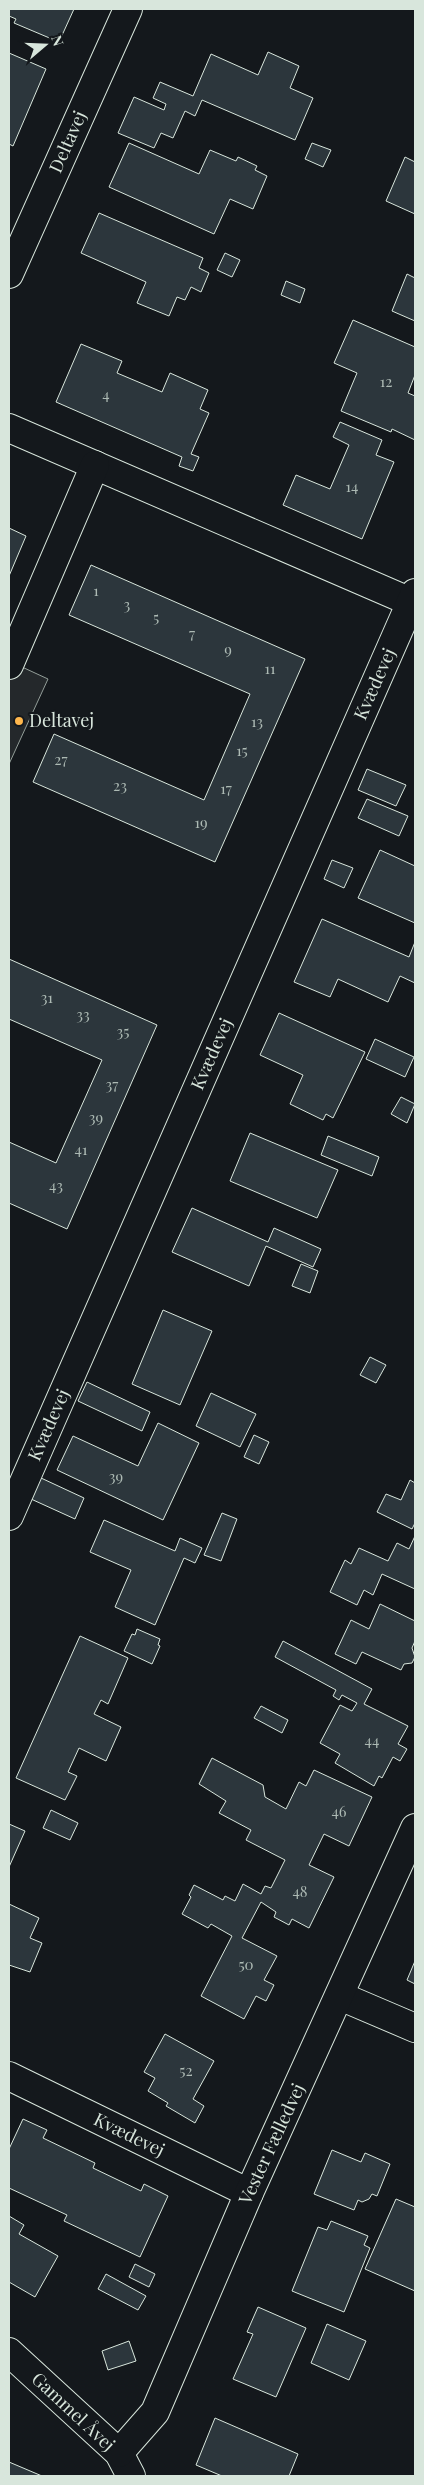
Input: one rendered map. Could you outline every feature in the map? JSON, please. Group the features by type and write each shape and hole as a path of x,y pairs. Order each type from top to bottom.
{"street":[{"name":"Deltavej","path":"9,274 128,9"},
{"path":"9,428 413,598"},
{"path":"9,665 95,465"},
{"name":"Kvædevej","path":"9,1516 413,598"},
{"name":"Vester Fælledvej","path":"125,2465 155,2412 249,2193 415,1828"},
{"path":"340,1996 415,2028"},
{"name":"Kvædevej","path":"9,2076 249,2193"},
{"name":"Gammel Åvej","path":"9,2352 125,2465"}],"shaded area":[{"name":"Deltavej","path":"9,661 48,679 9,764"}],"building":[{"path":"9,9 74,9 59,42 14,23 16,19 9,16"},
{"path":"268,52 299,66 290,88 313,98 295,140 202,100 195,116 185,111 173,138 161,133 154,148 118,133 134,97 164,110 166,104 153,98 160,82 193,96 211,54 258,75"},
{"path":"9,53 46,69 13,146 9,144"},
{"path":"129,143 199,174 210,150 236,161 238,157 257,166 255,170 267,176 253,209 230,199 214,234 109,187"},
{"path":"312,143 331,150 323,167 305,159"},
{"path":"405,157 415,162 415,214 386,201"},
{"path":"99,213 203,258 199,268 209,273 201,292 191,287 185,300 177,297 169,316 137,303 146,282 81,253"},
{"path":"225,253 240,260 232,277 217,270"},
{"path":"407,274 415,278 415,321 392,311"},
{"path":"286,281 305,289 300,303 281,295"},
{"path":"353,320 415,347 415,375 408,393 415,396 415,440 392,429 391,432 341,411 357,373 334,363"},
{"path":"81,344 122,361 117,373 162,392 170,373 208,390 200,409 209,413 191,454 199,457 193,471 179,466 182,457 56,402"},
{"path":"340,422 382,440 376,455 394,462 362,539 283,505 296,475 330,489 349,445 333,437"},
{"path":"9,528 26,536 9,576"},
{"path":"91,565 305,659 215,862 33,782 54,734 204,800 250,694 69,615"},
{"path":"367,769 406,785 396,806 358,790"},
{"path":"367,799 408,816 399,836 358,818"},
{"path":"380,850 415,866 415,923 358,898"},
{"path":"332,860 353,868 344,888 324,879"},
{"path":"322,919 409,957 415,942 415,983 400,976 388,1002 338,979 330,997 294,982"},
{"path":"9,959 157,1025 67,1229 9,1203 9,1142 56,1163 102,1060 9,1019"},
{"path":"279,1013 365,1052 333,1118 326,1114 323,1120 290,1104 303,1075 260,1055"},
{"path":"375,1039 414,1057 405,1077 366,1059"},
{"path":"401,1097 415,1104 407,1123 391,1114"},
{"path":"250,1133 338,1170 317,1218 230,1181"},
{"path":"328,1136 379,1157 372,1176 321,1155"},
{"path":"192,1208 268,1242 274,1228 321,1249 313,1267 266,1246 249,1286 172,1252"},
{"path":"301,1264 318,1271 310,1293 292,1286"},
{"path":"163,1310 212,1331 180,1405 132,1384"},
{"path":"370,1357 386,1365 376,1383 360,1375"},
{"path":"87,1382 150,1412 142,1431 78,1401"},
{"path":"211,1393 256,1414 240,1447 196,1426"},
{"path":"158,1423 199,1443 163,1520 57,1470 73,1436 138,1466"},
{"path":"254,1435 269,1442 259,1464 244,1457"},
{"path":"41,1478 84,1498 75,1519 31,1499"},
{"path":"410,1480 415,1483 415,1523 412,1529 377,1512 386,1494 401,1500"},
{"path":"222,1513 237,1519 221,1561 204,1555"},
{"path":"104,1520 175,1551 180,1538 202,1548 195,1563 184,1558 155,1625 115,1607 131,1570 90,1552"},
{"path":"415,1536 415,1589 382,1574 373,1595 364,1590 357,1605 330,1592 345,1560 351,1564 359,1548 388,1561 397,1543 409,1549"},
{"path":"380,1604 415,1621 415,1641 412,1648 415,1657 412,1663 404,1664 401,1670 362,1652 356,1664 335,1654 351,1620 369,1629"},
{"path":"137,1629 160,1639 158,1645 160,1646 152,1664 124,1651 132,1634 135,1635"},
{"path":"80,1636 128,1658 108,1704 101,1700 94,1714 121,1727 106,1761 79,1748 68,1772 77,1776 65,1800 16,1778"},
{"path":"283,1641 372,1689 364,1704 408,1726 398,1744 407,1749 400,1761 393,1757 382,1778 379,1776 374,1786 335,1763 340,1754 320,1743 340,1705 352,1711 357,1703 342,1695 339,1700 333,1696 336,1690 275,1657"},
{"path":"261,1706 288,1720 282,1733 254,1718"},
{"path":"212,1758 263,1785 265,1797 286,1809 299,1782 306,1786 314,1770 372,1797 349,1846 324,1834 309,1865 334,1877 309,1928 292,1919 289,1925 274,1917 276,1912 261,1902 242,1938 277,1956 264,1980 274,1985 266,2001 256,1996 244,2019 201,1996 232,1936 211,1924 208,1928 182,1914 191,1897 189,1895 194,1885 223,1900 225,1896 235,1901 243,1884 261,1894 265,1886 271,1888 285,1860 246,1840 251,1830 219,1813 226,1801 199,1784"},
{"path":"51,1810 78,1823 70,1840 43,1828"},
{"path":"9,1824 25,1831 9,1867"},
{"path":"9,1904 39,1918 30,1938 42,1943 30,1972 9,1965"},
{"path":"415,1961 415,1984 407,1980"},
{"path":"165,2034 214,2061 193,2099 204,2106 195,2123 166,2106 168,2103 148,2091 155,2078 144,2072"},
{"path":"23,2119 47,2130 43,2138 95,2163 93,2168 141,2191 144,2184 168,2196 140,2257 64,2221 67,2215 9,2188 9,2149"},
{"path":"332,2150 361,2162 365,2153 390,2164 377,2196 372,2194 369,2199 362,2202 358,2200 354,2210 314,2194"},
{"path":"396,2199 415,2207 415,2291 365,2269"},
{"path":"9,2216 24,2225 19,2234 58,2256 35,2297 9,2282"},
{"path":"331,2221 368,2236 364,2245 370,2248 344,2312 292,2291 318,2227 327,2230"},
{"path":"135,2264 155,2274 149,2287 129,2277"},
{"path":"106,2274 146,2296 138,2310 98,2289"},
{"path":"258,2307 306,2328 276,2397 233,2379 253,2334 247,2332"},
{"path":"327,2324 366,2341 349,2380 311,2363"},
{"path":"129,2341 136,2361 108,2370 102,2351"},
{"path":"215,2418 298,2454 289,2476 222,2476 196,2465"},
{"path":"9,2462 42,2476 9,2476"}],"place":[{"name":"Deltavej","path":"19,721"}]}
